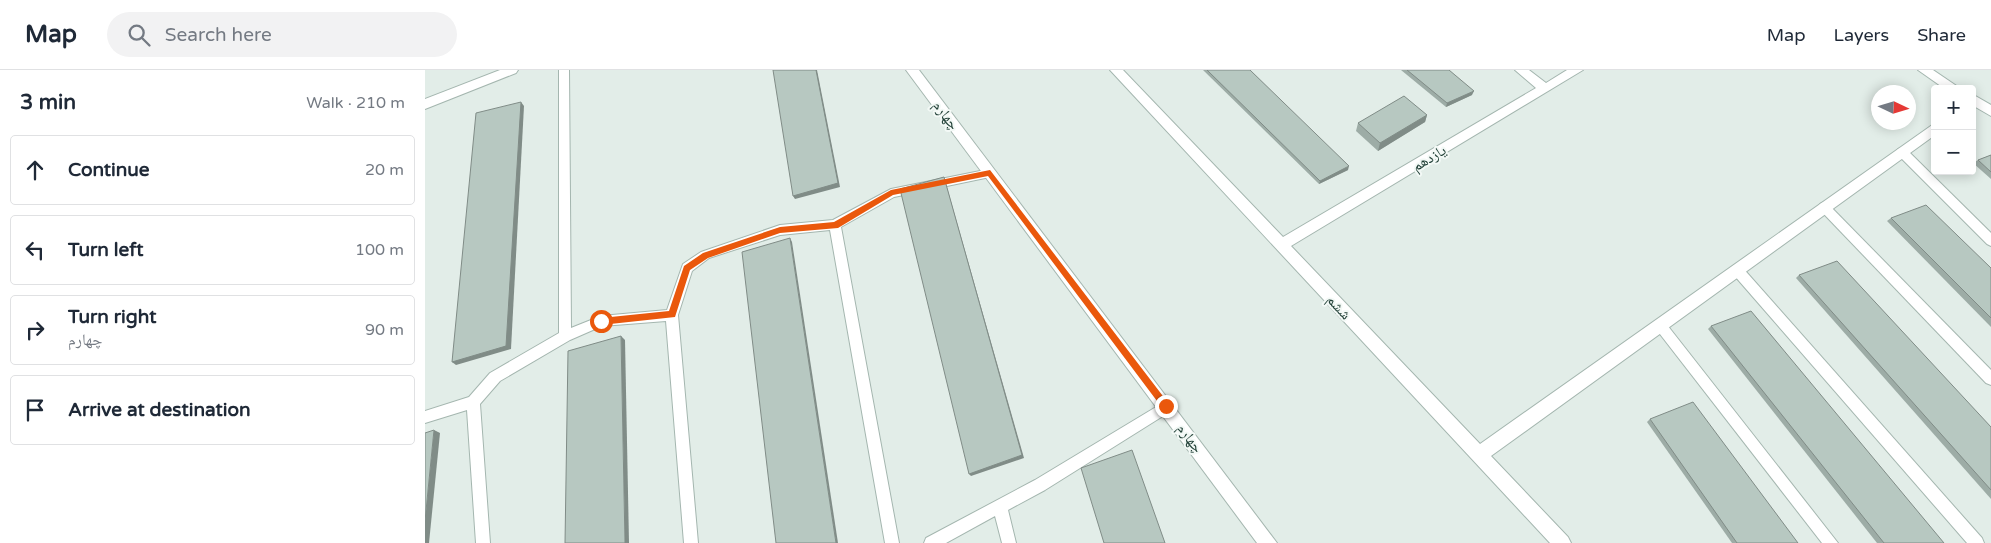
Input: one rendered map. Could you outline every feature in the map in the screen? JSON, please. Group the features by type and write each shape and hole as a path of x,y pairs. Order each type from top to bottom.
{"street":[{"path":"425,104 512,70"},
{"name":"چهارم","path":"913,70 1268,543"},
{"name":"ششم","path":"1116,70 1562,543"},
{"path":"1521,70 1545,89"},
{"name":"یازدهم","path":"1281,245 1577,70"},
{"path":"1924,70 1948,85"},
{"path":"1976,102 1991,111"},
{"path":"1479,455 1932,130"}],"lane":[{"path":"564,70 565,336"},
{"path":"1902,152 1991,241"},
{"path":"691,543 672,314 687,268 705,255 780,230 835,225 891,193 990,173"},
{"path":"1824,207 1991,379"},
{"path":"835,225 892,543"},
{"path":"1737,270 1977,543"},
{"path":"425,417 473,402 495,377 565,336 601,321 672,314"},
{"path":"1660,325 1831,543"},
{"path":"473,402 483,543"},
{"path":"931,543 1040,485 1166,406"},
{"path":"1000,506 1009,543"}],"building":[{"path":"773,70 816,70 838,183 793,196"},
{"path":"1207,70 1250,70 1349,166 1320,181"},
{"path":"1407,70 1449,70 1474,91 1447,103"},
{"path":"1404,96 1427,115 1380,143 1358,123"},
{"path":"521,102 506,346 452,362 476,113"},
{"path":"1991,155 1991,172 1978,160"},
{"path":"944,177 1022,455 969,474 900,189"},
{"path":"1926,205 1991,268 1991,318 1891,218"},
{"path":"790,238 836,543 776,543 742,252"},
{"path":"1837,261 1991,427 1991,490 1799,275"},
{"path":"1751,311 1944,543 1884,543 1711,326"},
{"path":"621,336 625,543 565,543 568,351"},
{"path":"1693,402 1798,543 1737,543 1650,419"},
{"path":"434,430 425,521 425,433"},
{"path":"1132,450 1165,543 1104,543 1081,468"}],"route":[{"path":"601,321 672,314 687,268 705,255 780,230 835,225 891,193 990,173 1166,406"}]}
